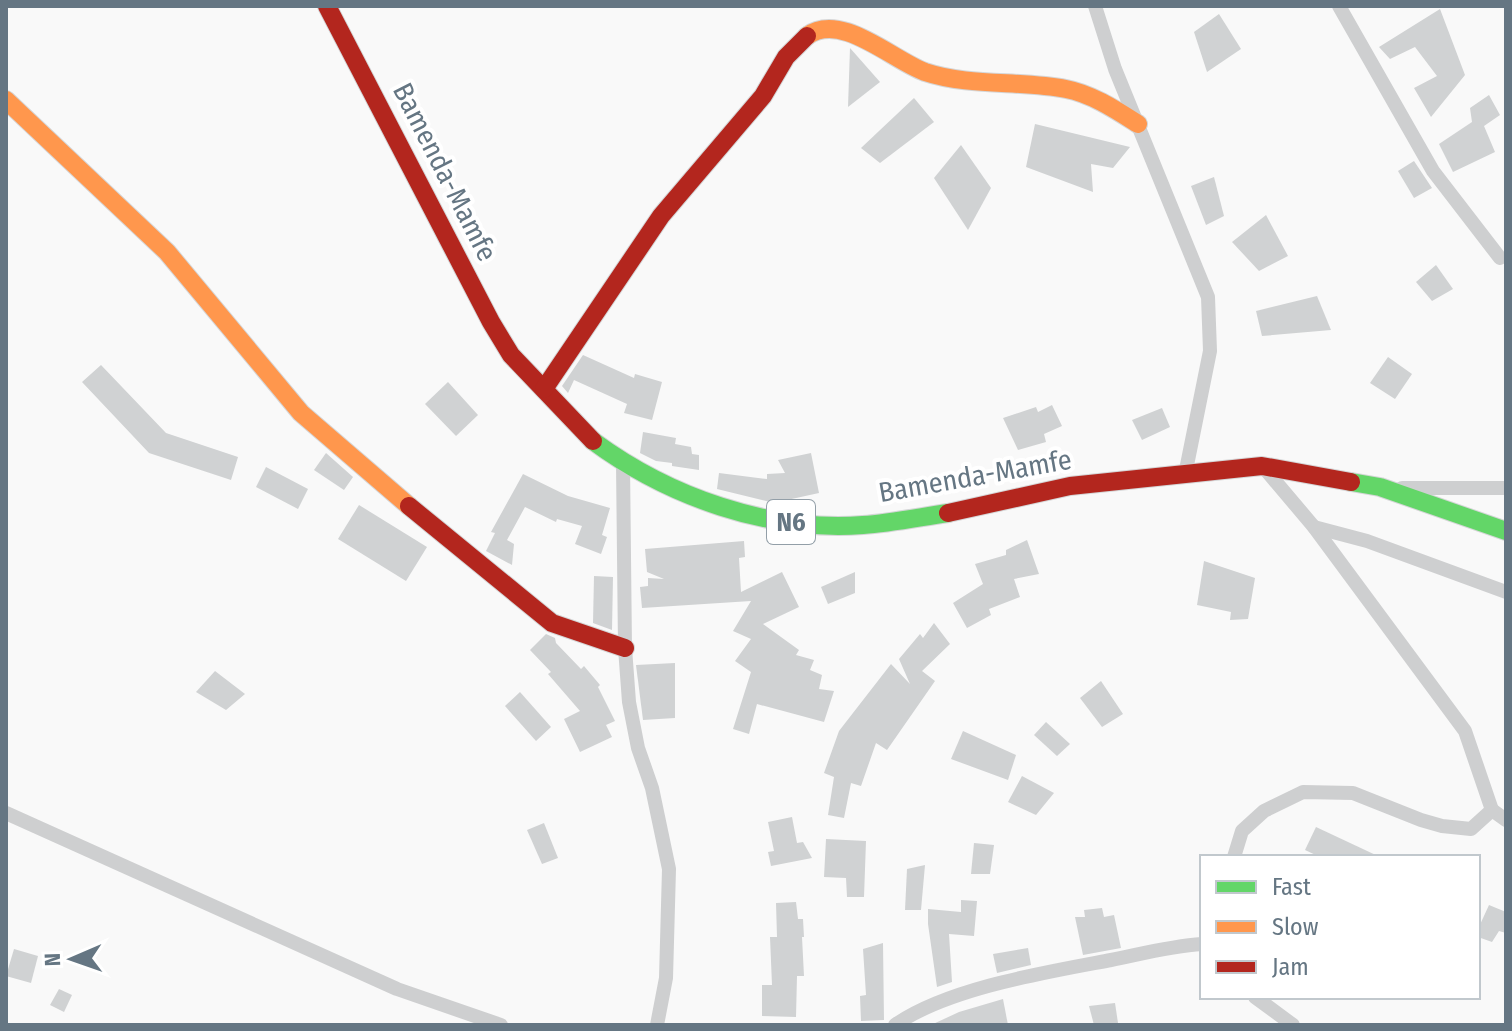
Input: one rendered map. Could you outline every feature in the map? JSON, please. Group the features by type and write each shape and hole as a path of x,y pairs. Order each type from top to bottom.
{"main road":[{"name":"Bamenda-Mamfe","path":"327,6 511,355 588,437 623,463 718,507 780,521 862,525 965,511 1070,486 1262,466 1380,487 1506,531"},
{"path":"544,389 661,216 763,96 799,41 813,31 845,30 925,72 983,82 1067,89 1104,103 1138,124"},
{"path":"6,100 167,252 301,413 360,466 552,623 625,648"}],"street":[{"path":"1095,6 1115,69 1208,297 1210,351 1185,475"},
{"path":"1339,6 1433,171 1500,258"},
{"path":"623,463 625,648 629,702 669,869 666,978 657,1025"},
{"path":"1262,466 1314,527 1465,731 1492,810 1506,820"},
{"path":"1380,487 1506,488"},
{"path":"1314,527 1367,541 1506,592"},
{"path":"1235,855 1242,831 1264,811 1303,792 1353,793 1421,820 1471,829 1492,810"},
{"path":"6,813 397,989 501,1025"},
{"path":"895,1025 917,1010 964,993 1074,967 1200,944"},
{"path":"1258,999 1293,1025"}],"building":[{"path":"1440,9 1465,75 1431,117 1414,88 1437,76 1415,47 1390,59 1379,47"},
{"path":"1219,14 1241,49 1207,72 1194,32"},
{"path":"850,48 880,82 848,107"},
{"path":"1489,95 1500,115 1484,126 1495,152 1453,172 1439,144 1472,122 1470,108"},
{"path":"914,98 934,122 880,163 861,148"},
{"path":"1035,124 1130,147 1113,168 1091,164 1093,192 1026,167"},
{"path":"961,145 991,188 968,230 934,178"},
{"path":"1414,161 1432,188 1414,198 1398,171"},
{"path":"1214,177 1224,216 1206,225 1191,186"},
{"path":"1266,215 1288,256 1259,271 1232,242"},
{"path":"1436,265 1453,289 1432,301 1416,282"},
{"path":"1317,296 1331,330 1262,336 1256,311"},
{"path":"583,355 634,378 635,374 662,382 652,420 624,413 627,404 574,380 568,393 562,386"},
{"path":"1388,357 1412,374 1395,399 1370,383"},
{"path":"101,365 166,433 238,457 231,480 149,453 82,382"},
{"path":"448,382 478,415 456,436 425,404"},
{"path":"1052,405 1062,426 1044,434 1046,442 1018,450 1003,418 1036,407 1038,412"},
{"path":"1162,408 1170,427 1142,440 1132,420"},
{"path":"643,432 676,438 675,444 691,447 692,454 699,455 699,470 672,466 672,463 656,461 640,453"},
{"path":"326,453 353,477 344,490 314,470"},
{"path":"811,453 819,493 787,500 787,506 717,489 719,473 767,479 767,474 785,473 778,460"},
{"path":"266,467 308,489 298,509 256,487"},
{"path":"523,474 568,496 610,508 602,535 607,537 601,554 575,544 582,526 557,519 556,522 525,507 507,540 514,544 512,565 486,551 495,533 491,532"},
{"path":"359,505 427,547 406,581 338,539"},
{"path":"1027,540 1039,574 1014,579 1020,597 989,609 991,615 967,628 953,603 983,584 975,564 1006,555 1006,550"},
{"path":"744,541 745,557 739,558 741,592 782,572 799,607 763,624 799,650 796,655 814,660 810,670 822,675 819,689 834,691 824,722 757,704 749,734 733,729 751,672 735,661 751,639 733,631 751,601 642,608 640,587 648,586 648,578 664,579 647,572 645,549"},
{"path":"1204,561 1255,578 1248,619 1230,620 1231,612 1197,605"},
{"path":"855,572 855,593 828,604 821,587"},
{"path":"594,576 613,577 612,630 593,623"},
{"path":"934,623 950,644 922,671 935,681 887,750 876,743 861,786 851,783 844,818 828,815 834,777 824,773 839,731 891,664 910,684 899,659 920,634 923,638"},
{"path":"546,634 555,638 556,643 581,669 584,666 600,685 598,687 615,721 606,725 612,737 580,752 564,719 580,711 530,650"},
{"path":"675,663 675,718 643,720 636,665"},
{"path":"215,671 245,694 226,710 196,692"},
{"path":"1101,681 1123,714 1102,727 1080,698"},
{"path":"520,692 551,727 536,741 505,706"},
{"path":"1046,722 1070,744 1057,756 1034,735"},
{"path":"963,731 1016,755 1008,780 951,759"},
{"path":"1022,776 1054,793 1036,815 1008,802"},
{"path":"792,817 797,843 803,842 812,858 771,866 768,852 774,851 768,822"},
{"path":"544,823 558,858 542,864 527,830"},
{"path":"1316,827 1376,855 1316,855 1305,850"},
{"path":"826,839 866,841 864,897 847,897 846,878 824,877"},
{"path":"974,843 994,845 990,874 971,874"},
{"path":"925,865 921,910 905,910 907,869"},
{"path":"961,900 977,901 974,936 949,934 952,982 937,987 928,909 961,912"},
{"path":"796,902 798,919 803,919 804,976 797,976 796,1017 762,1016 762,985 772,985 770,937 777,937 776,903"},
{"path":"1489,905 1506,912 1506,933 1499,931 1492,942 1480,938 1480,925"},
{"path":"1102,908 1104,917 1114,915 1121,948 1083,955 1075,917 1085,917 1084,910"},
{"path":"883,943 884,1020 861,1021 860,996 866,995 863,949"},
{"path":"1028,948 1031,965 997,973 993,954"},
{"path":"14,949 38,956 31,983 6,976"},
{"path":"59,989 72,995 64,1012 50,1005"},
{"path":"1003,999 1008,1025 931,1025 959,1012"},
{"path":"1115,1003 1118,1023 1094,1025 1089,1006"}],"traffic: fast":[{"path":"593,441 654,479 721,507 756,516 827,526 874,524 948,513"},
{"path":"1351,482 1380,487 1506,531"}],"traffic: slow":[{"path":"807,36 820,30 835,29 851,33 912,66 942,77 1076,91 1104,103 1138,124"},
{"path":"6,100 167,252 301,413 409,506"}],"traffic: jam":[{"path":"327,6 511,355 593,441"},
{"path":"544,389 661,216 763,96 786,57 807,36"},
{"path":"948,513 1070,486 1262,466 1351,482"},
{"path":"409,506 552,623 625,648"}]}
